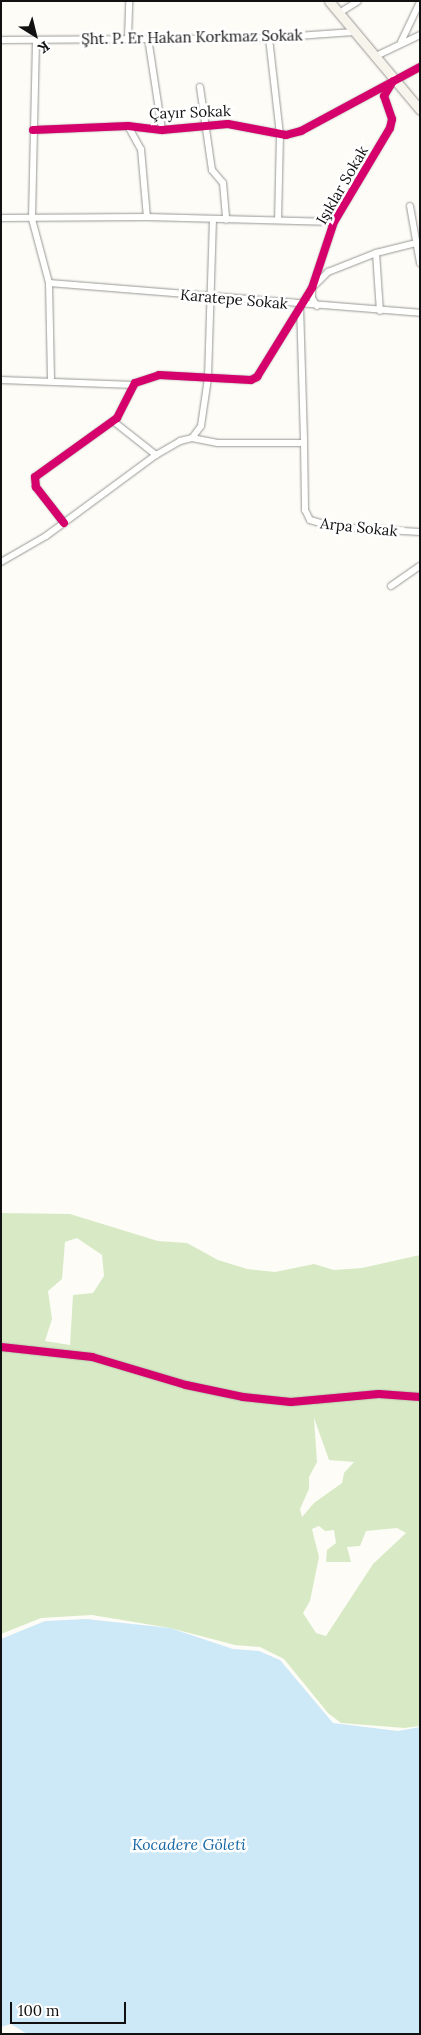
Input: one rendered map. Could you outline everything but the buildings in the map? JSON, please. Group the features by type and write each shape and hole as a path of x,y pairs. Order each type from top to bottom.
{"main road":[{"path":"329,1 393,81 420,110"}],"street":[{"path":"128,38 129,1"},
{"path":"128,9 133,1"},
{"path":"339,13 358,1"},
{"path":"401,42 417,3"},
{"name":"Şht. P. Er Hakan Korkmaz Sokak","path":"1,40 269,38 354,32"},
{"path":"374,57 401,42 420,35"},
{"path":"148,38 162,130"},
{"path":"269,38 280,134 278,220"},
{"path":"36,41 32,219 48,283 51,381"},
{"name":"Çayır Sokak","path":"33,130 128,126 162,130 237,124 280,134 301,130 420,67"},
{"name":"Işıklar Sokak","path":"208,378 255,378 300,304 312,288 334,222 390,128 391,115 384,96 393,81"},
{"path":"200,87 212,170 223,183 226,220"},
{"path":"128,126 142,149 147,217"},
{"path":"410,206 418,242 420,263"},
{"name":"Işıklar Sokak","path":"1,218 147,217 334,222"},
{"path":"192,438 202,422 208,378 213,220"},
{"path":"317,306 312,298 312,288 332,270 376,253 418,242"},
{"path":"376,253 380,311"},
{"name":"Karatepe Sokak","path":"48,283 380,311 420,312"},
{"name":"Arpa Sokak","path":"300,304 305,510 310,520 335,527 420,532"},
{"path":"1,380 134,385 159,375 208,378"},
{"path":"117,384 125,387 128,393"},
{"path":"64,523 36,487 35,477 113,421 124,410 128,393 134,385"},
{"path":"113,421 156,454"},
{"path":"1,562 64,523 156,454 180,441 192,438 218,443 304,443"},
{"path":"391,586 420,566"},
{"path":"1,1346 92,1357 186,1385 243,1397 291,1402 379,1394 420,1397"}],"green space":[{"path":"1,1213 70,1214 158,1241 187,1243 218,1260 247,1269 275,1272 314,1264 334,1270 362,1268 420,1255 420,1726 404,1728 341,1723 328,1713 284,1659 260,1647 235,1645 170,1628 92,1615 41,1618 1,1634","holes":["77,1238 102,1255 104,1276 93,1293 73,1295 70,1345 45,1341 52,1319 48,1291 62,1279 65,1242","314,1418 329,1460 354,1462 344,1473 342,1483 314,1503 302,1517 300,1509 309,1489 309,1477 317,1462","319,1526 325,1531 334,1530 336,1543 327,1550 326,1562 351,1562 347,1547 360,1546 366,1531 397,1528 406,1533 373,1564 326,1636 316,1633 303,1613 310,1601 319,1557 312,1529"]}],"water":[{"name":"Kocadere Göleti","path":"86,1619 170,1628 233,1649 259,1651 280,1660 333,1723 398,1731 420,1727 420,2034 27,2034 11,2024 1,2027 1,1639 45,1621"}],"cycle path":[{"path":"33,130 128,126 162,130 228,124 286,135 301,131 420,67"},
{"path":"64,523 36,487 35,477 117,418 135,383 159,375 251,380 257,377 312,288 334,222 390,128 392,119 384,96 393,81"},
{"path":"1,1347 92,1357 186,1385 243,1397 291,1402 379,1394 420,1397"}]}
